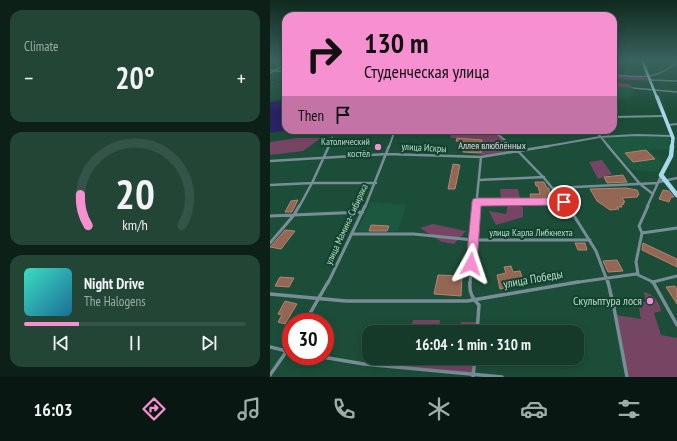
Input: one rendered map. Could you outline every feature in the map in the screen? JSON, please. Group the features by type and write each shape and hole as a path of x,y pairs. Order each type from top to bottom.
{"main road":[{"path":"649,78 672,136 672,156 661,175 677,195"}],"street":[{"path":"644,78 677,81"},
{"path":"633,88 677,92"},
{"path":"617,117 664,116"},
{"path":"668,125 677,124"},
{"name":"улица Мамина-Сибиряка","path":"311,313 353,234 376,183 394,134"},
{"path":"497,134 519,151 555,188 590,240 606,277 616,315 626,377"},
{"path":"598,134 640,184 653,194"},
{"name":"улица Искры","path":"270,160 324,156 386,154 481,157 600,137 636,135 672,136"},
{"path":"270,243 294,215 312,183 332,138"},
{"path":"478,325 479,305 473,299 469,290 481,157"},
{"path":"661,175 639,226 642,234 636,262 638,274 653,282 677,325"},
{"path":"479,180 544,177"},
{"path":"555,188 640,184 677,178"},
{"path":"270,185 312,183 376,183"},
{"path":"477,202 564,202"},
{"path":"270,216 363,212"},
{"path":"642,234 677,228"},
{"name":"улица Карла Либкнехта","path":"353,234 414,234 473,240 590,240"},
{"name":"улица Победы","path":"270,294 346,301 467,301 606,277 638,274"},
{"path":"653,282 677,276"},
{"path":"270,347 282,350"},
{"path":"334,359 364,364 502,377"},
{"path":"270,375 282,360"},
{"path":"473,375 474,365"}],"shaded area":[{"path":"617,88 631,88 635,95 629,95 632,98 617,99"},
{"path":"282,100 282,131 270,133 270,102"},
{"path":"636,136 669,137 670,149 649,150 662,163 658,172 632,170 603,138"},
{"path":"371,202 406,205 398,231 357,231"}],"green space":[{"path":"617,78 648,78 650,81 617,79"},
{"path":"617,82 631,85 633,88 617,87"},
{"name":"Аллея влюблённых","path":"448,134 497,134 519,151 481,157 482,140 450,138 451,136"},
{"path":"297,138 321,138 303,151 270,155 270,142"},
{"path":"602,160 612,174 598,179 589,162"},
{"path":"500,189 518,189 520,199 501,199"},
{"path":"508,203 523,207 523,217 496,225 489,211 506,214"},
{"path":"433,224 466,231 454,244 442,242 420,228"},
{"path":"644,292 658,302 661,311 654,313 661,335 677,338 677,377 627,377 616,315 641,319 639,308 642,308 641,302 646,302"},
{"path":"413,320 440,320 440,325 412,325"},
{"path":"461,322 479,322 478,325 461,325"},
{"path":"406,365 475,365 474,373 406,368"}],"building":[{"path":"457,138 482,140 481,153 463,152 464,142 456,141"},
{"path":"646,150 655,159 633,162 625,153"},
{"path":"453,164 460,165 455,189 448,189"},
{"path":"623,175 627,182 607,183 604,177"},
{"path":"535,182 544,182 547,188 549,188 550,199 531,199 530,194 540,194 538,186 536,186"},
{"path":"626,188 637,190 639,194 637,197 622,198 625,202 621,205 622,207 617,207 619,209 610,210 597,201 590,189"},
{"path":"663,190 669,191 674,197 671,197 669,202 659,199"},
{"path":"298,200 292,212 285,212 291,201"},
{"path":"371,225 389,226 387,231 369,231"},
{"path":"285,230 295,231 281,249 270,247"},
{"path":"575,243 585,243 587,250 578,250"},
{"path":"643,243 677,259 677,267 642,250"},
{"path":"617,260 623,271 608,272 603,261"},
{"path":"511,266 513,272 520,271 524,284 500,289 497,275 506,273 504,267"},
{"path":"438,275 462,276 461,296 434,294"},
{"path":"280,277 294,278 289,287 275,286"},
{"path":"675,286 677,289 677,304 666,287"},
{"path":"285,301 297,304 292,313 282,313 282,315 278,314"},
{"path":"282,315 282,323 278,322"}],"waterway":[{"path":"270,80 282,83"}],"place":[{"name":"Католический костёл","path":"378,147"},
{"name":"Скульптура лося","path":"650,301"}],"route":[{"path":"471,264 477,202 564,202"}]}
